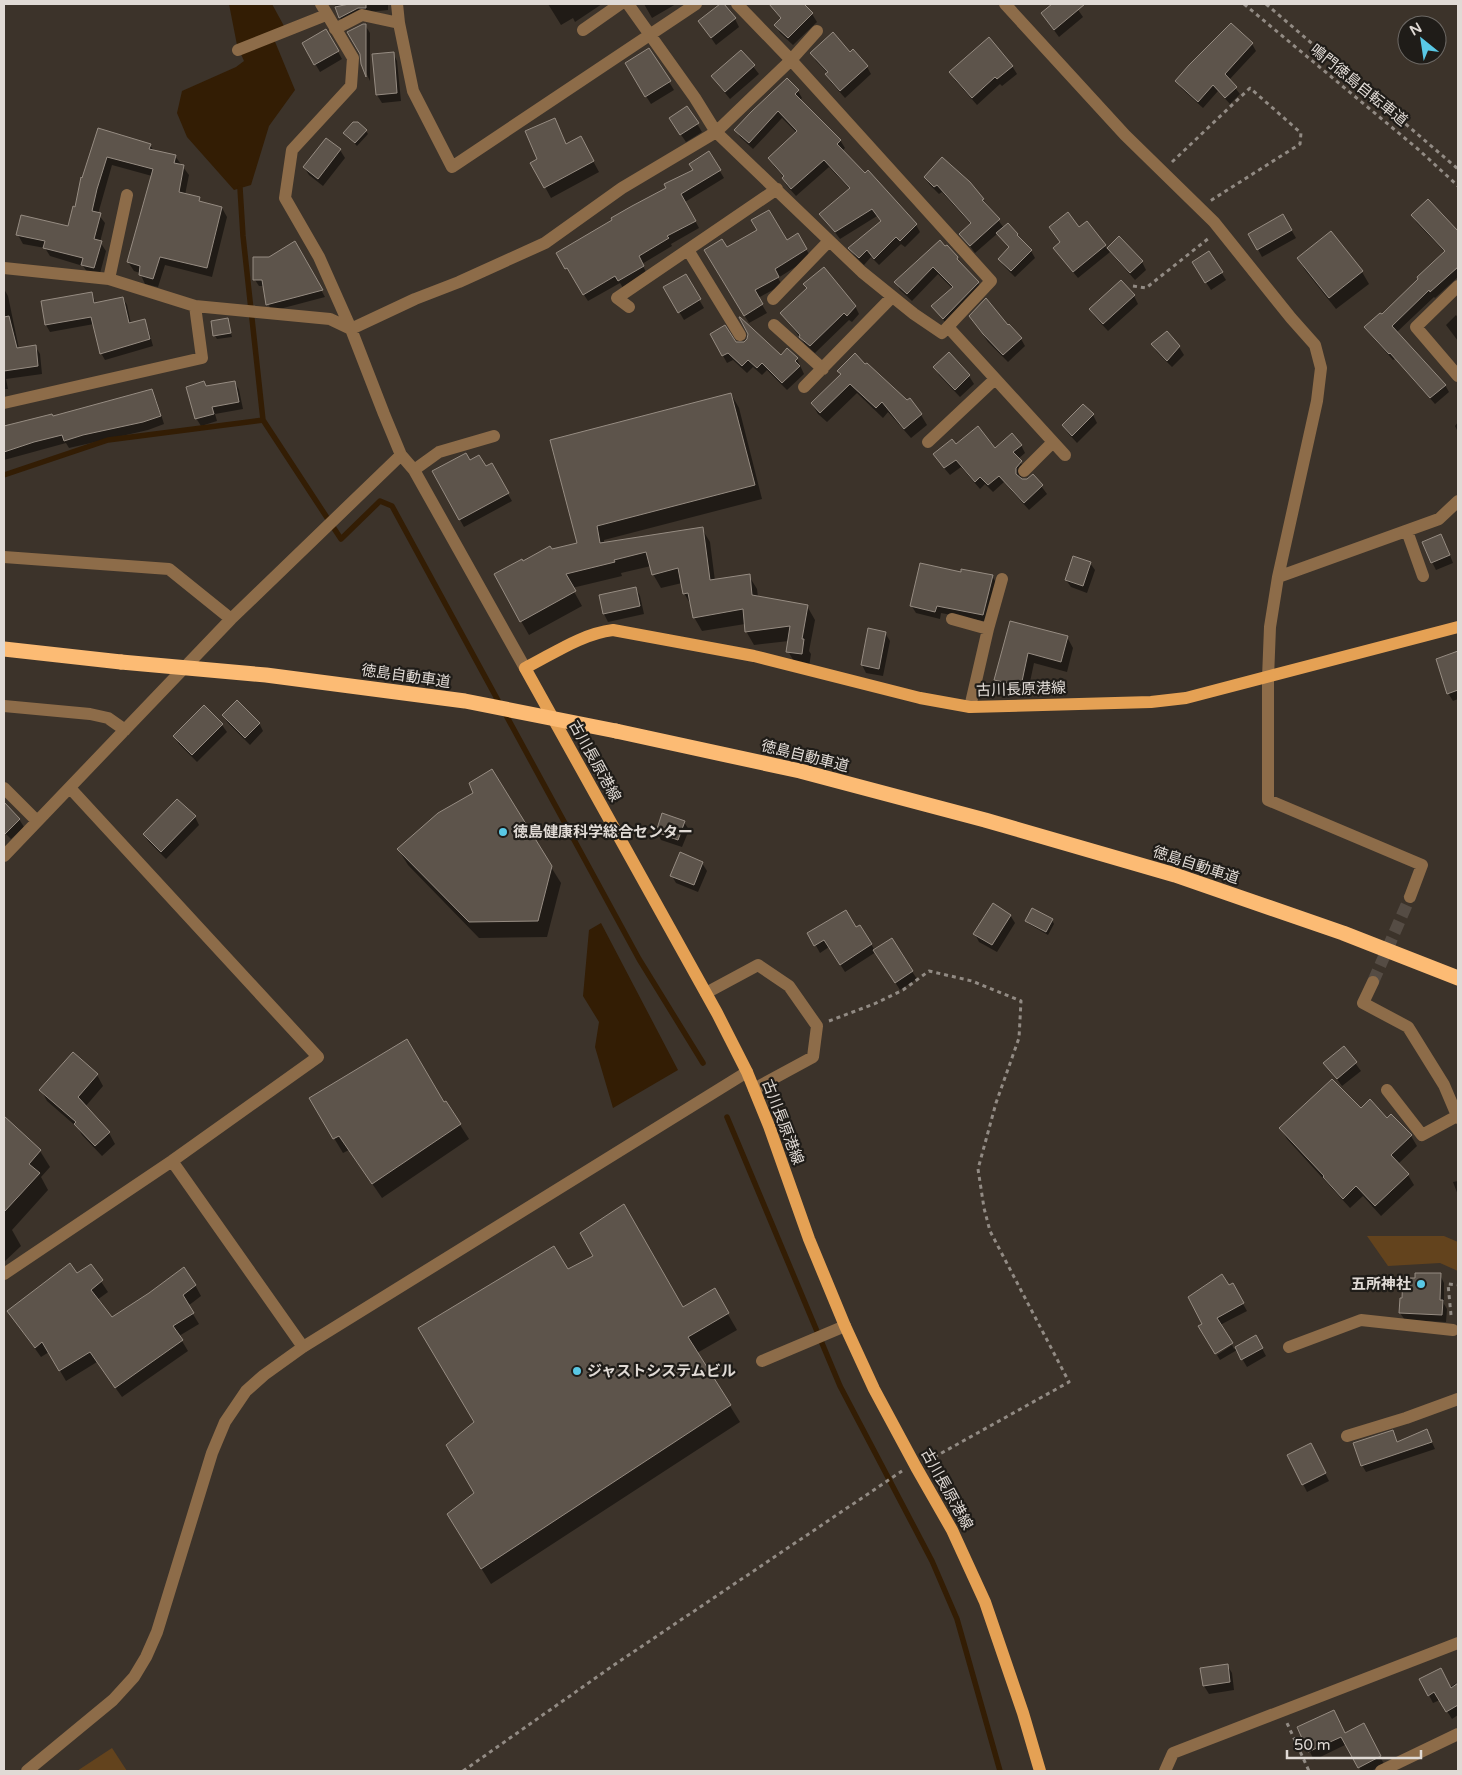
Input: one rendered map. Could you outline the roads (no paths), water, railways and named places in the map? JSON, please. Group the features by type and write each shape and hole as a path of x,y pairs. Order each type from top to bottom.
{"highway":[{"name":"徳島自動車道","path":"4,649 266,675 455,700 616,731 818,776 985,820 1175,875 1343,933 1458,978"},
{"name":"徳島自動車道","path":"4,656 122,662"}],"main road":[{"name":"古川長原港線","path":"1040,1771 1023,1713 985,1602 952,1530 874,1389 845,1326 809,1239 769,1126 747,1072 706,993 525,668 586,636 599,631 613,630 754,656 920,698 970,707 1151,702 1186,698 1268,678 1297,668 1458,627"}],"street":[{"path":"397,4 398,23 413,91 452,167 696,4"},
{"path":"583,30 620,4"},
{"path":"628,4 695,98 716,132 862,272 914,314 942,332 991,281 791,60 737,4"},
{"path":"1005,4 1125,135 1220,229 1315,345 1321,368 1317,401 1278,577 1270,627 1268,800 1422,865 1410,897"},
{"path":"238,50 287,31 324,9 353,58 351,86 292,150 286,198 319,257 351,329 401,455 414,470 525,668"},
{"path":"335,29 362,15 398,23"},
{"path":"351,329 545,243 622,188 716,132 791,60 817,31"},
{"path":"629,307 617,298 777,189"},
{"path":"109,279 127,195"},
{"path":"773,299 830,240"},
{"path":"688,250 740,335"},
{"path":"4,268 109,279 195,306 330,319 351,329"},
{"path":"1458,286 1416,328 1458,376"},
{"path":"804,387 892,297"},
{"path":"4,403 202,358 195,306"},
{"path":"774,326 822,369"},
{"path":"948,327 1065,455"},
{"path":"928,442 995,378"},
{"path":"414,470 439,452 494,436"},
{"path":"1024,470 1053,442"},
{"path":"4,856 231,619 401,455"},
{"path":"1278,577 1439,519 1458,501"},
{"path":"1407,531 1423,576"},
{"path":"4,557 169,569 231,619"},
{"path":"970,707 1002,579"},
{"path":"952,619 988,629"},
{"path":"4,706 90,714 108,718 125,730"},
{"path":"4,788 37,821"},
{"path":"4,1274 172,1161 318,1056 70,788"},
{"path":"706,993 758,965 790,986 817,1026 813,1056 754,1089"},
{"path":"1373,982 1363,1003 1408,1027 1444,1085 1458,1117 1422,1135 1387,1090"},
{"path":"27,1771 113,1700 134,1677 146,1657 157,1632 212,1453 225,1422 246,1391 264,1375 303,1347 747,1072"},
{"path":"172,1161 303,1347"},
{"path":"1289,1347 1361,1320 1456,1333"},
{"path":"762,1361 845,1326"},
{"path":"1347,1436 1406,1418 1458,1399"},
{"path":"1165,1771 1173,1753 1458,1643"},
{"path":"1381,1771 1458,1734"}],"waterway":[{"path":"240,188 243,236 263,420 341,539 380,501 392,506 639,959 703,1063"},
{"path":"4,475 108,440 263,420"},
{"path":"727,1117 840,1386 932,1561 957,1619 1000,1771"}],"tunnel":[{"path":"1373,982 1410,897"}],"place":[{"name":"徳島健康科学総合センター","path":"503,832"},
{"name":"五所神社","path":"1421,1284"},
{"name":"ジャストシステムビル","path":"577,1371"}]}
